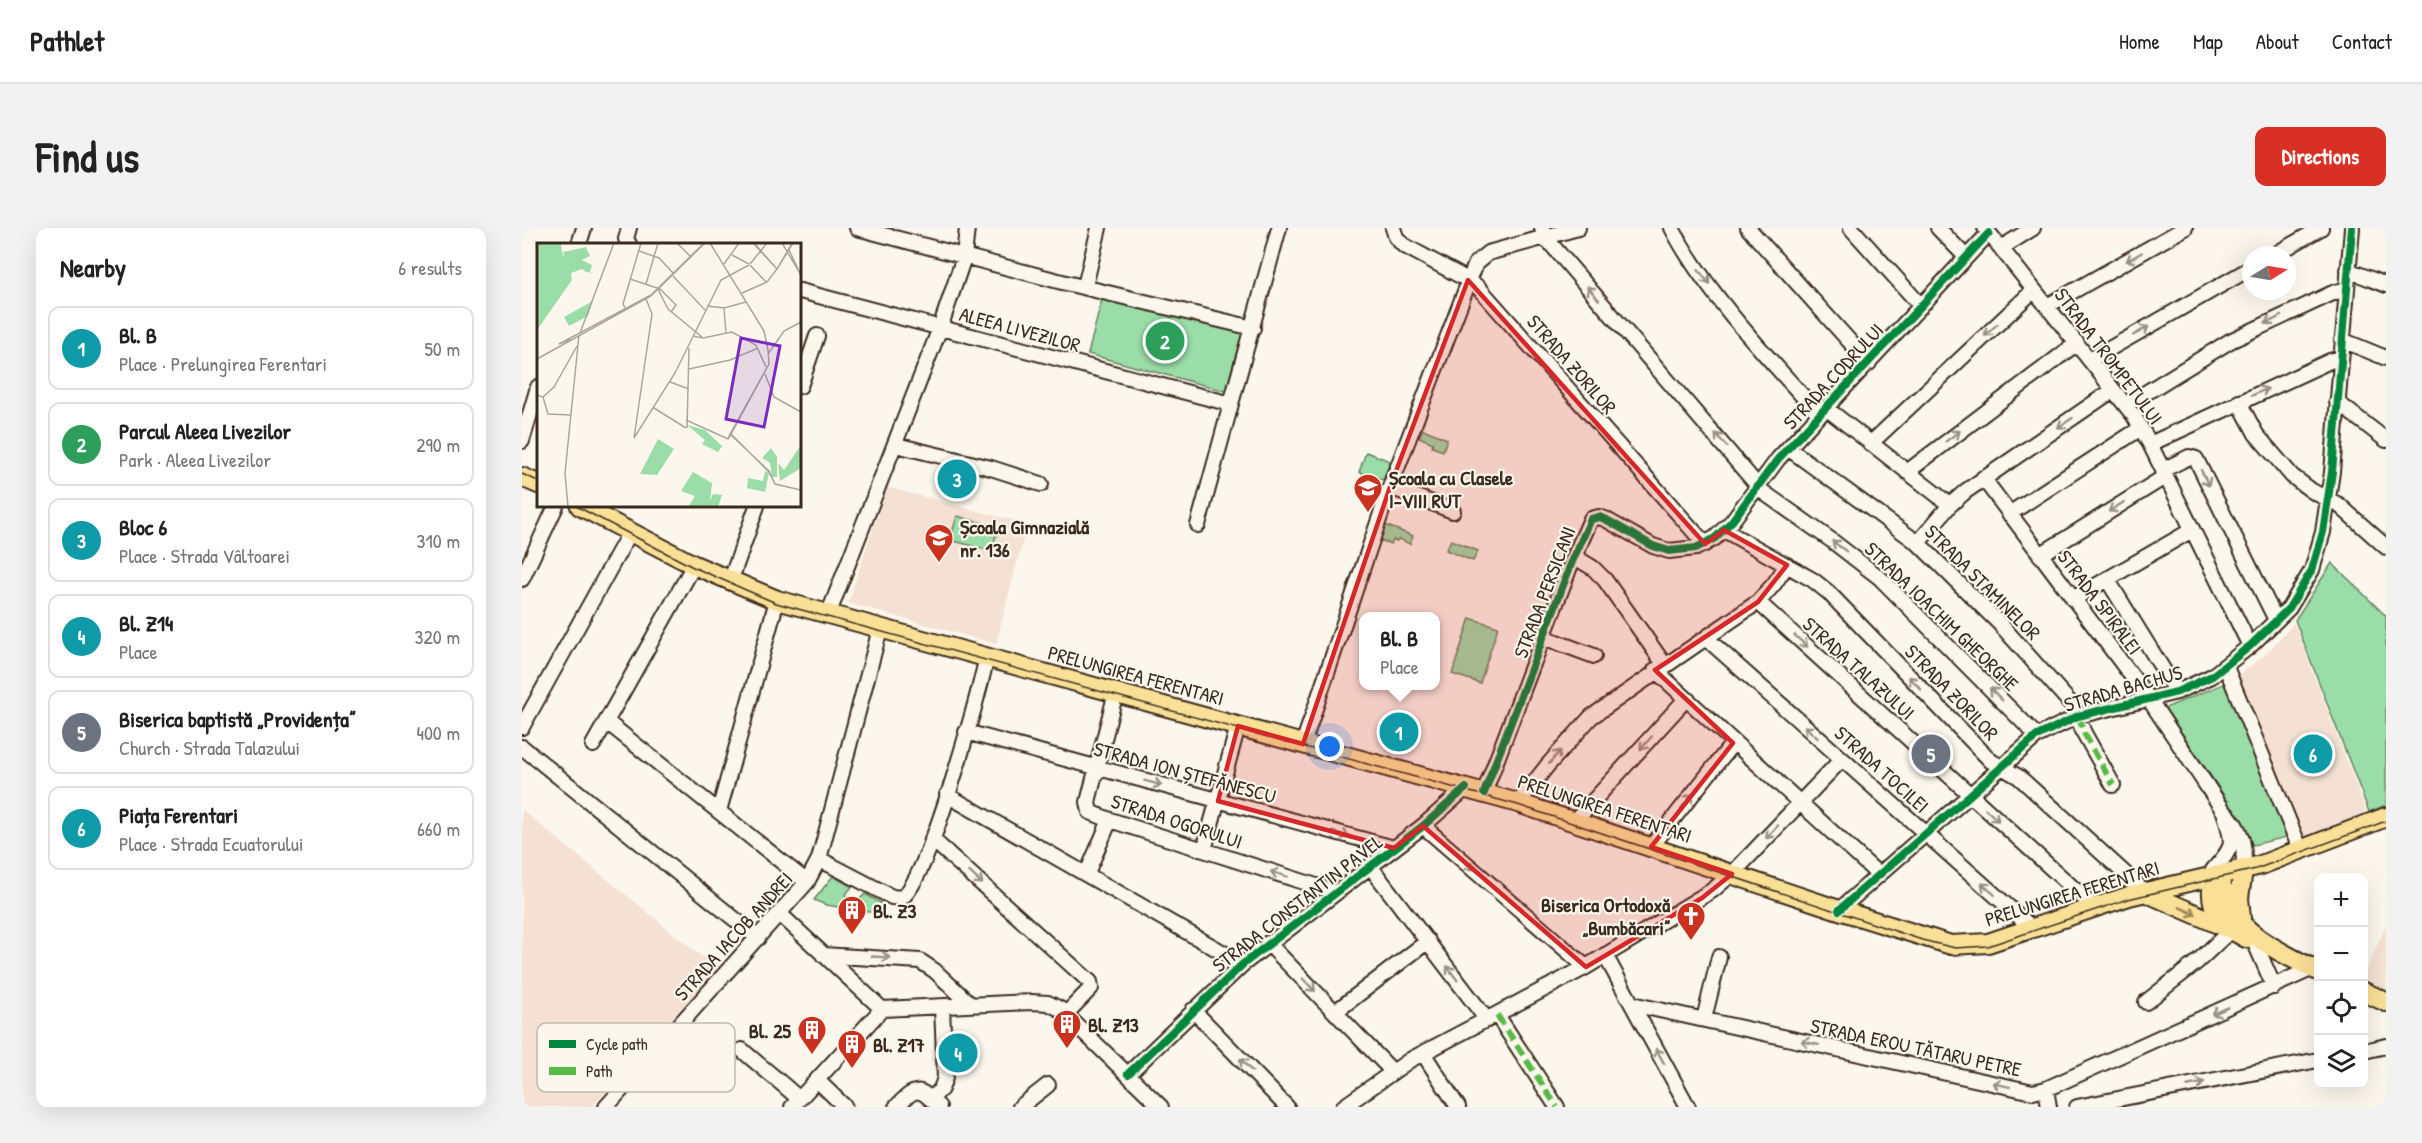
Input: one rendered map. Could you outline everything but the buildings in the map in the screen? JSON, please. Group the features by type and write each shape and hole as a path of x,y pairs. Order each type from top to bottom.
{"main road":[{"path":"522,477 537,484"},
{"name":"PRELUNGIREA FERENTARI","path":"584,507 694,565 777,600 1484,793 1575,821 1923,938 1959,946 1988,943 2145,892 2243,870 2301,851 2386,817"},
{"path":"2237,926 2243,870"},
{"path":"2214,877 2224,889 2237,926 2255,943 2284,953"},
{"path":"2145,892 2237,926 2314,968"},
{"path":"2368,994 2386,1002"}],"street":[{"path":"579,243 584,228"},
{"path":"628,243 626,238 629,228"},
{"path":"857,228 880,231 964,256 1253,328"},
{"path":"828,615 940,328 964,256 967,228"},
{"path":"1085,286 1100,228"},
{"path":"1198,525 1279,228"},
{"path":"1303,744 1390,487 1476,263 1483,256 1543,232 1578,228"},
{"path":"1672,228 1688,257 1726,306 1823,411 1950,505"},
{"path":"1748,228 1869,363"},
{"path":"1851,228 1921,306"},
{"path":"1938,228 1966,257"},
{"path":"2001,248 2033,228"},
{"path":"2047,306 2167,232 2185,228"},
{"path":"2290,246 2321,228"},
{"name":"STRADA ZORILOR","path":"1394,230 1403,245 1479,288 1705,544"},
{"name":"STRADA CODRULUI","path":"1705,544 1724,530 1788,448 1966,257 1987,230"},
{"name":"STRADA TROMPETULUI","path":"1987,230 2126,405 2141,428 2250,646"},
{"name":"STRADA BACHUS","path":"1839,910 2037,736 2078,716 2177,692 2212,676 2250,646 2277,620 2301,591 2312,570 2324,532 2329,500 2348,270 2349,230"},
{"name":"STRADA IOACHIM GHEORGHE","path":"1543,232 1763,492 1880,578 2037,736"},
{"path":"2348,270 2386,285"},
{"path":"2090,360 2242,273"},
{"path":"1870,444 2034,290"},
{"path":"2126,405 2230,341 2335,292 2346,290"},
{"name":"ALEEA LIVEZILOR","path":"801,291 1231,404"},
{"path":"801,383 817,336"},
{"path":"2342,340 2386,358"},
{"path":"1907,472 2077,344"},
{"path":"2150,444 2341,358"},
{"path":"522,441 537,390"},
{"path":"1918,543 1950,505 1983,478 2113,390"},
{"path":"2239,402 2256,434 2283,466 2312,491 2339,505 2386,547"},
{"path":"2337,402 2386,440"},
{"path":"2009,514 2141,428"},
{"path":"896,445 991,468 1041,484"},
{"name":"STRADA STAMINELOR","path":"1788,448 1918,543 2000,624 2056,686 2078,716 2084,733 2113,785"},
{"path":"2040,555 2190,457 2196,459 2277,620"},
{"name":"STRADA SPIRALEI","path":"1983,478 2149,699 2223,810 2238,827 2244,841 2243,870"},
{"path":"1390,487 1453,511"},
{"path":"522,579 556,507"},
{"path":"730,582 757,507"},
{"name":"STRADA PERSICANI","path":"1484,793 1589,523 1595,517 1605,519 1661,549 1686,551 1705,544"},
{"name":"STRADA ZORILOR","path":"1724,530 1813,580 1842,604 1976,747 1991,761 2019,777 2145,892"},
{"path":"2073,599 2192,530"},
{"path":"522,727 630,532"},
{"path":"1575,557 1593,568 1605,580 1660,667 1686,700 1879,875"},
{"path":"593,745 694,565"},
{"path":"1518,803 1547,766 1591,717 1660,667 1758,602 1787,565"},
{"path":"2107,579 2177,692"},
{"path":"719,811 777,600"},
{"name":"STRADA TALAZULUI","path":"1758,602 2094,907"},
{"name":"STRADA IACOB ANDREI","path":"682,1023 807,882 819,859 880,629"},
{"path":"1543,637 1593,656"},
{"name":"STRADA TOCILEI","path":"1706,638 2032,928"},
{"path":"819,859 886,894 901,898 913,885 947,795 987,657"},
{"path":"2226,667 2301,851"},
{"name":"STRADA OGORULUI","path":"1116,693 1088,808 1095,814 1110,820 1335,892"},
{"path":"1575,821 1686,700"},
{"path":"607,722 807,882"},
{"path":"1204,850 1238,726"},
{"name":"STRADA ION ȘTEFĂNESCU","path":"966,732 1394,848"},
{"path":"1651,847 1733,743"},
{"path":"522,747 758,938"},
{"path":"1344,1107 1392,1071 1586,967 1702,898 1732,874 1842,759"},
{"name":"STRADA CONSTANTIN PAVEL","path":"1128,1074 1243,964 1423,826 1466,788"},
{"path":"947,795 1243,964"},
{"name":"STRADA SPIRALEI","path":"2214,877 2213,870 2227,856 2231,845 2223,810"},
{"path":"1087,873 1110,820"},
{"path":"1423,826 1586,967"},
{"path":"932,839 1090,982 1091,987 1066,1014"},
{"path":"1370,866 1492,1018 1557,1107"},
{"path":"780,914 882,1009 1042,1002 1054,1006 1066,1014 1161,1107"},
{"path":"2146,1002 2197,962 2237,926"},
{"path":"1335,1012 1428,941"},
{"path":"1268,943 1392,1071"},
{"path":"2255,943 2274,987"},
{"path":"823,955 920,961 935,971 971,1005"},
{"path":"1605,956 1688,1107"},
{"path":"1704,1019 1719,957"},
{"name":"STRADA EROU TĂTARU PETRE","path":"1632,1004 2027,1091 2046,1089 2314,970"},
{"path":"896,1107 911,1091 922,1092 935,1103 945,1078 942,1007"},
{"path":"742,1050 770,1072 795,1103 882,1009"},
{"path":"1193,1010 1287,1107"},
{"path":"2368,1050 2386,1046"},
{"path":"1423,1053 1458,1107"},
{"path":"2077,1107 2314,1061"},
{"path":"816,1080 845,1107"},
{"path":"1020,1107 1048,1085"},
{"path":"2046,1089 2049,1107"},
{"name":"STRADA IACOB ANDREI","path":"606,1107 619,1092"}],"highlighted area":[{"path":"1468,280 1705,544 1724,530 1787,565 1758,602 1655,670 1733,743 1651,847 1732,874 1702,898 1586,967 1423,826 1394,848 1218,801 1238,726 1303,744 1390,487"}],"shaded area":[{"name":"Școala Gimnazială nr. 136","path":"887,487 1027,524 996,644 848,603"},
{"path":"2294,623 2367,814 2298,839 2233,680 2268,652"},
{"path":"522,810 717,969 668,1023 537,1023 537,1092 606,1092 592,1107 522,1107"},
{"path":"2386,925 2386,991 2368,984 2368,966"}],"green space":[{"path":"1103,295 1243,329 1226,391 1088,354"},
{"path":"1423,429 1447,439 1443,451 1432,447 1433,443 1419,437"},
{"path":"1366,452 1390,461 1383,480 1359,472"},
{"path":"957,516 998,527 992,551 950,540"},
{"path":"1385,525 1413,536 1410,544 1399,539 1393,540 1391,544 1379,540"},
{"path":"1451,540 1478,551 1473,561 1446,550"},
{"path":"2332,563 2386,616 2386,805 2369,812 2295,620"},
{"path":"1470,618 1498,627 1480,683 1452,674"},
{"path":"2228,682 2291,836 2253,845 2227,800 2165,708"},
{"path":"833,876 852,887 845,895 856,903 865,894 881,903 876,913 826,905 814,900"}],"tram line":[{"path":"522,474 537,481"},
{"path":"578,507 693,567 776,603 1518,805 1922,940 1955,948 1988,946 2128,899 2256,869 2386,821"}],"marked path":[{"path":"2078,716 2084,733 2113,785"},
{"path":"1497,1015 1557,1107"}],"cycle path":[{"path":"1839,910 2037,736 2078,716 2177,692 2212,676 2250,646 2289,608 2312,570 2323,532 2332,472 2352,228"},
{"path":"1484,793 1571,564 1591,519 1599,517 1605,519 1653,546 1669,551 1696,548 1715,538 1732,521 1778,459 1989,233"},
{"path":"1128,1074 1243,964 1423,826 1466,788"}],"place":[{"name":"Parcul Aleea Livezilor","path":"1165,341"},
{"name":"Bloc 6","path":"957,479"},
{"name":"Școala cu Clasele I-VIII RUT","path":"1368,514"},
{"name":"Școala Gimnazială nr. 136","path":"939,564"},
{"name":"Bl. B","path":"1399,732"},
{"name":"Biserica baptistă „Providența”","path":"1931,754"},
{"name":"Piața Ferentari","path":"2313,754"},
{"name":"Bl. Z3","path":"852,936"},
{"name":"Biserica Ortodoxă „Bumbăcari”","path":"1691,942"},
{"name":"Bl. Z13","path":"1067,1050"},
{"name":"Bl. Z14","path":"958,1053"},
{"name":"Bl. 25","path":"812,1056"},
{"name":"Bl. Z17","path":"852,1070"}]}
